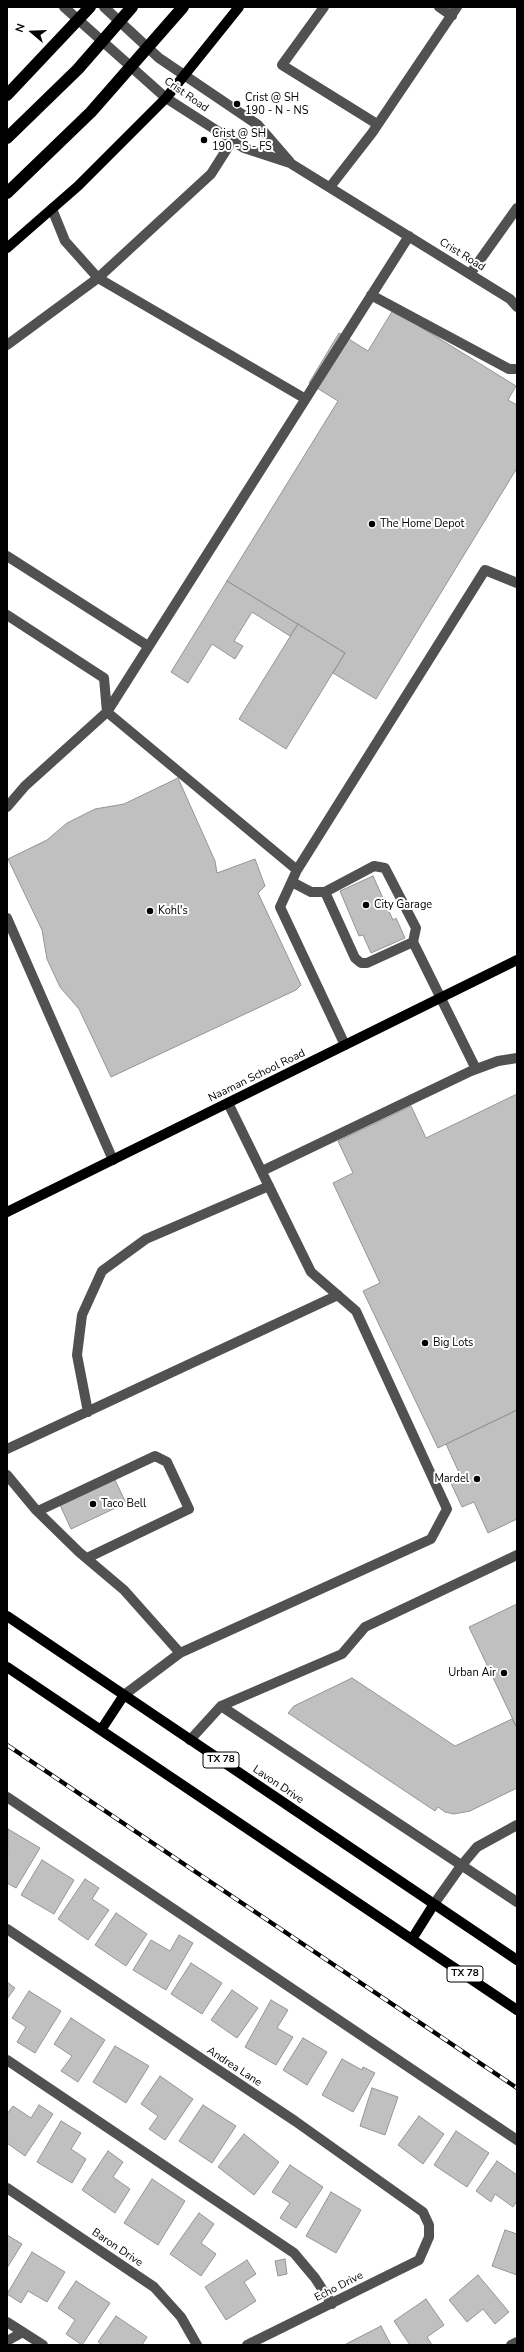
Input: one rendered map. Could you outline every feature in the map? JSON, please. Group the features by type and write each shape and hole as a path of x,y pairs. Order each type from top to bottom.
{"highway":[{"path":"7,95 90,7"},
{"path":"7,138 78,69 132,7"},
{"path":"7,193 91,112 183,7"}],"main road":[{"path":"7,248 52,209 166,98 239,7"},
{"name":"Naaman School Road","path":"7,1212 517,960"},
{"name":"Lavon Drive","path":"7,1616 517,1960"},
{"name":"TX 78","path":"7,1667 517,2010"},
{"path":"101,1730 124,1695"},
{"path":"412,1939 434,1904"}],"street":[{"name":"Crist Road","path":"64,7 166,98 244,148 290,163 510,299 517,307"},
{"name":"Crist Road","path":"104,7 159,58 258,125 290,163"},
{"path":"324,7 282,65 377,124"},
{"path":"330,187 377,124 455,11 438,7"},
{"path":"7,345 98,278 211,174 232,141"},
{"path":"470,274 517,208"},
{"path":"52,209 65,241 98,278 304,398"},
{"path":"7,807 25,786 106,712 304,398 409,236"},
{"path":"371,295 509,369 517,369"},
{"path":"7,556 148,646"},
{"path":"345,1045 280,907 297,870 485,570 517,582"},
{"path":"7,615 104,678 106,712 297,870"},
{"path":"292,882 311,892 324,892 374,866 385,868 416,928 413,942 476,1069"},
{"path":"324,892 355,958 362,963 367,963 413,942"},
{"path":"7,920 113,1160"},
{"path":"262,1171 476,1069 498,1061 517,1058"},
{"path":"124,1695 180,1653 431,1539 447,1509 356,1311 311,1272 228,1103"},
{"path":"88,1412 77,1355 82,1315 102,1271 146,1239 269,1186"},
{"path":"7,1449 338,1295"},
{"path":"38,1511 155,1456 167,1462 189,1509 87,1558"},
{"path":"7,1475 38,1511 87,1558 124,1590 180,1653"},
{"path":"190,1740 221,1706 342,1654 365,1626 517,1555"},
{"path":"221,1706 517,1902"},
{"path":"8,1799 517,2140"},
{"path":"434,1904 461,1866 477,1847 517,1825"},
{"name":"Andrea Lane","path":"7,1929 295,2122 423,2212 429,2225 429,2237"},
{"path":"7,2060 294,2253 315,2278 332,2304"},
{"name":"Baron Drive","path":"7,2188 154,2287 181,2317 197,2345"},
{"name":"Echo Drive","path":"247,2345 419,2260 429,2237"},
{"path":"7,2322 43,2345"},
{"path":"7,2341 23,2332"},
{"path":"512,2345 517,2342"}],"building":[{"name":"The Home Depot","path":"393,310 516,386 508,400 517,405 517,468 376,699 333,673 345,653 227,581 338,401 309,383 339,333 368,351"},
{"path":"227,581 298,624 290,636 252,612 234,641 243,646 235,659 212,644 188,683 171,672"},
{"path":"298,624 345,653 286,749 239,719"},
{"name":"Kohl's","path":"178,778 215,861 217,873 255,859 265,886 258,893 301,985 296,990 111,1077 79,1009 60,987 47,959 42,930 8,859 47,840 67,823 95,809 124,804"},
{"name":"City Garage","path":"373,876 393,920 396,918 405,938 371,953 363,935 359,936 340,891"},
{"path":"517,1094 517,1410 438,1448 363,1291 380,1283 333,1183 353,1173 338,1141 411,1106 426,1138"},
{"path":"517,1410 517,1519 488,1533 474,1502 462,1507 450,1481 461,1477 446,1444"},
{"name":"Taco Bell","path":"114,1478 126,1503 71,1529 60,1505"},
{"name":"Urban Air","path":"517,1604 517,1728 469,1627"},
{"path":"352,1678 455,1746 512,1719 517,1728 517,1788 470,1811 454,1814 445,1812 438,1807 435,1811 288,1713 294,1706"},
{"path":"8,1829 40,1848 16,1888 7,1883"},
{"path":"42,1860 74,1880 54,1914 21,1895"},
{"path":"85,1879 99,1888 92,1899 109,1910 88,1940 58,1919"},
{"path":"116,1913 147,1934 126,1966 95,1945"},
{"path":"179,1935 193,1943 166,1990 133,1970 151,1940 170,1951"},
{"path":"191,1963 222,1983 202,2014 171,1994"},
{"path":"7,1982 15,1988 7,1999"},
{"path":"232,1990 258,2008 237,2038 211,2020"},
{"path":"29,1991 61,2011 35,2053 17,2042 26,2027 12,2018"},
{"path":"271,2000 288,2010 277,2028 293,2037 276,2065 245,2047"},
{"path":"71,2018 105,2040 78,2082 61,2071 72,2056 54,2044"},
{"path":"303,2038 327,2052 307,2085 283,2070"},
{"path":"115,2046 149,2066 126,2103 93,2082"},
{"path":"342,2059 362,2070 363,2067 375,2073 353,2112 322,2095"},
{"path":"160,2076 193,2099 165,2140 149,2129 158,2116 141,2104"},
{"path":"372,2088 398,2097 385,2135 360,2126"},
{"path":"39,2105 53,2114 25,2156 7,2143 7,2114 13,2106 31,2118"},
{"path":"203,2105 236,2126 212,2163 179,2141"},
{"path":"419,2116 444,2134 423,2164 398,2145"},
{"path":"61,2121 81,2133 71,2149 86,2159 72,2183 37,2162"},
{"path":"456,2131 489,2153 467,2187 434,2165"},
{"path":"244,2134 279,2162 254,2195 218,2167"},
{"path":"108,2151 123,2162 113,2177 130,2189 115,2213 82,2190"},
{"path":"497,2161 517,2175 517,2201 513,2207 495,2194 491,2202 476,2191"},
{"path":"290,2165 323,2187 296,2228 280,2218 290,2203 272,2192"},
{"path":"152,2179 185,2201 158,2245 124,2223"},
{"path":"331,2192 361,2210 336,2253 306,2236"},
{"path":"199,2213 214,2224 201,2243 216,2254 201,2276 170,2254"},
{"path":"505,2230 517,2234 517,2275 492,2266"},
{"path":"7,2235 22,2244 7,2268"},
{"path":"32,2252 65,2272 47,2302 28,2291 21,2303 7,2294"},
{"path":"285,2259 287,2274 278,2276 275,2261"},
{"path":"247,2260 256,2274 244,2282 256,2301 226,2320 205,2287"},
{"path":"478,2275 509,2312 495,2324 483,2309 467,2322 449,2300"},
{"path":"76,2281 110,2303 82,2345 66,2334 75,2320 58,2308"},
{"path":"426,2299 444,2325 427,2337 432,2345 410,2345 394,2321"},
{"path":"116,2316 147,2337 142,2345 103,2345 98,2342"},
{"path":"381,2326 391,2345 346,2344"}],"railway":[{"path":"7,1745 517,2088"}],"place":[{"name":"Crist @ SH 190 - N - NS","path":"237,104"},
{"name":"Crist @ SH 190 - S - FS","path":"204,140"},
{"name":"The Home Depot","path":"372,524"},
{"name":"City Garage","path":"366,905"},
{"name":"Kohl's","path":"150,911"},
{"name":"Big Lots","path":"425,1343"},
{"name":"Mardel","path":"477,1479"},
{"name":"Taco Bell","path":"93,1504"},
{"name":"Urban Air","path":"504,1673"}]}
